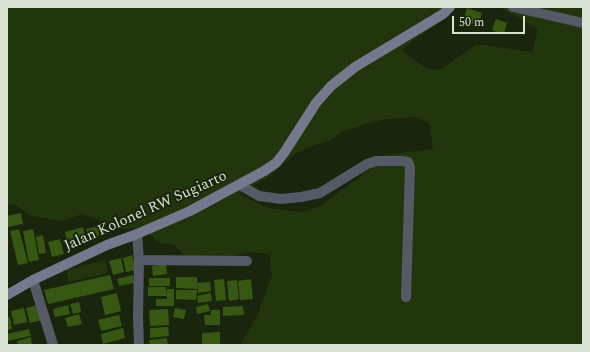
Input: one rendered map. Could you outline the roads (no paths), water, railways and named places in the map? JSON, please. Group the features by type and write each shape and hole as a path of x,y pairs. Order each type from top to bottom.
{"main road":[{"name":"Jalan Kolonel RW Sugiarto","path":"7,295 33,280 106,246 190,211 264,172 276,163 284,154 316,103 330,86 355,67 443,14 450,7"}],"street":[{"path":"513,7 583,23"},
{"path":"240,185 259,196 281,199 301,197 320,193 367,164 376,161 408,162 410,167 406,297"},
{"path":"137,234 139,260 139,345"},
{"path":"139,260 247,261"},
{"path":"33,280 53,345"}]}
